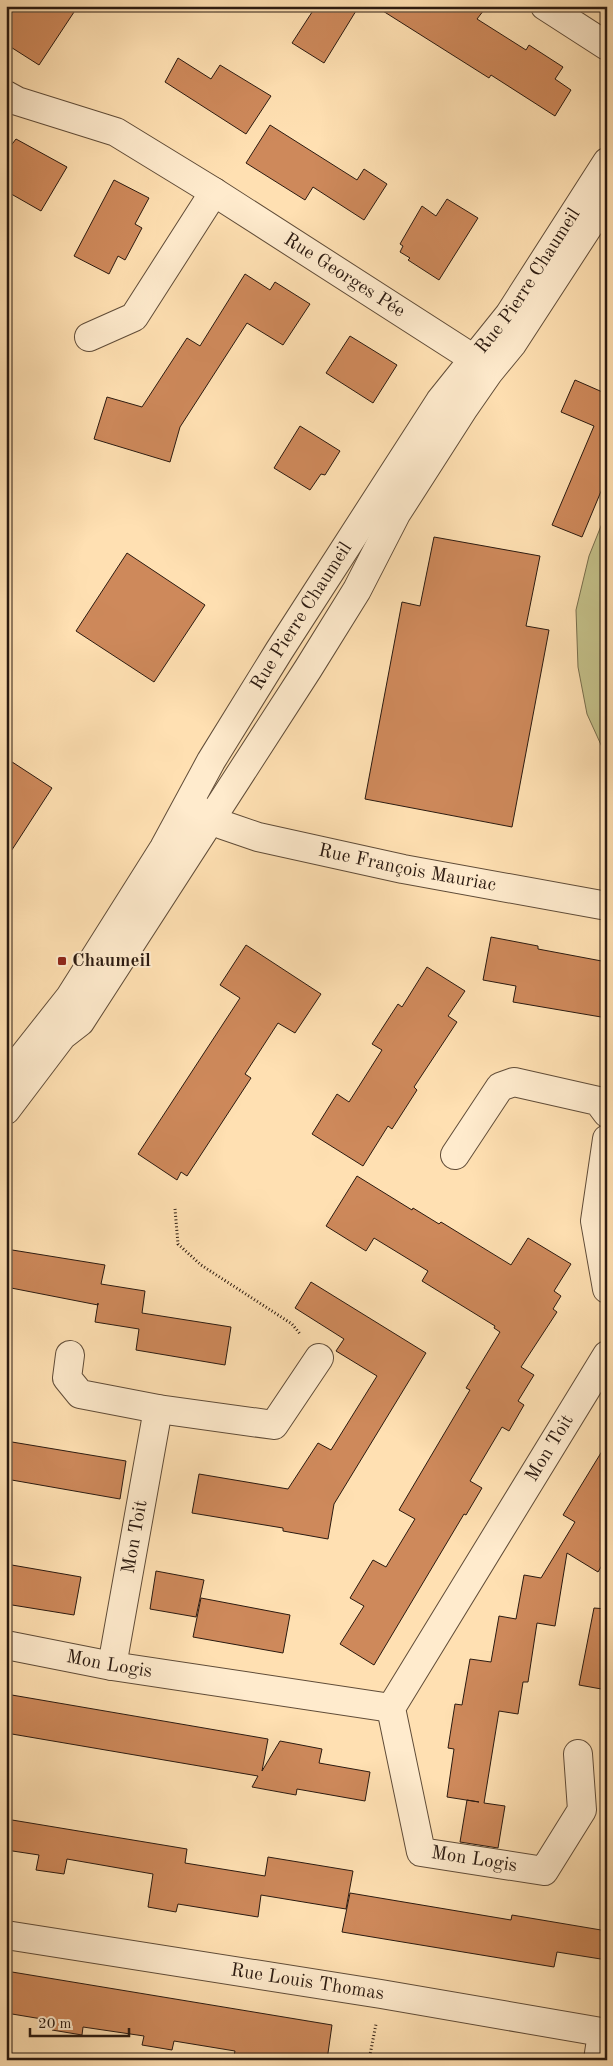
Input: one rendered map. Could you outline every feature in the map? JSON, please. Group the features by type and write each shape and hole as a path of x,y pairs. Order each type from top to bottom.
{"street":[{"path":"545,6 607,46"},
{"name":"Rue Georges Pée","path":"6,96 116,132 214,192 474,360"},
{"name":"Rue Pierre Chaumeil","path":"6,1078 70,997 164,848 211,761 326,576 440,401 508,315 607,162"},
{"path":"89,337 134,317 214,192"},
{"name":"Rue Pierre Chaumeil","path":"6,1110 62,1036 80,1022 357,590 396,514 489,372 512,344 607,198"},
{"name":"Rue François Mauriac","path":"188,803 223,825 258,837 361,861 607,906"},
{"path":"455,1155 500,1087 514,1082 598,1101 607,1113"},
{"path":"607,1139 595,1221 607,1289"},
{"path":"70,1355 67,1378 80,1394 158,1409 274,1425 319,1358"},
{"name":"Mon Toit","path":"392,1708 607,1355"},
{"name":"Mon Toit","path":"112,1666 158,1409"},
{"name":"Mon Logis","path":"6,1645 112,1666 392,1708 421,1852 544,1872 582,1810 578,1754"},
{"name":"Rue Louis Thomas","path":"6,1934 371,1992 605,2033"},
{"path":"598,2060 605,2033"}],"path":[{"path":"175,1208 178,1244 201,1265 292,1324 319,1358"}],"shaded area":[{"path":"607,511 607,758 587,714 578,667 576,610 589,556"}],"building":[{"path":"6,6 78,6 39,65 6,44"},
{"path":"316,6 359,6 324,63 292,43"},
{"path":"375,6 487,6 477,19 526,50 529,45 563,67 555,79 571,90 555,116 491,75 489,78"},
{"path":"178,58 211,79 220,65 271,96 246,134 165,82"},
{"path":"270,125 357,180 364,169 387,184 364,220 313,187 305,200 246,163"},
{"path":"16,139 67,167 41,211 6,191 6,152"},
{"path":"114,180 149,198 135,224 142,228 125,260 118,256 109,274 74,256"},
{"path":"447,199 478,218 439,280 408,260 410,258 400,252 403,246 400,244 422,206 436,216"},
{"path":"245,274 270,290 275,282 310,304 283,345 247,323 180,427 170,462 94,439 107,397 142,407 187,338 200,346"},
{"path":"350,336 397,365 373,403 326,373"},
{"path":"575,380 607,394 607,477 582,537 552,525 594,426 561,412"},
{"path":"300,426 340,451 325,475 321,474 310,490 274,468"},
{"path":"434,537 540,556 526,626 549,630 512,827 365,799 402,602 420,606"},
{"path":"127,553 205,605 154,682 76,631"},
{"path":"6,758 52,788 6,859"},
{"path":"491,937 538,946 538,949 607,962 607,1018 513,1002 516,986 483,980"},
{"path":"246,945 321,994 295,1033 278,1023 245,1074 251,1078 187,1176 181,1172 177,1180 138,1154 240,998 220,985"},
{"path":"427,967 465,991 448,1016 457,1022 414,1087 417,1090 392,1129 388,1126 363,1166 312,1134 337,1094 349,1102 382,1050 372,1044 398,1004 402,1007"},
{"path":"357,1176 412,1210 413,1208 439,1224 441,1222 511,1265 528,1238 571,1264 554,1291 561,1296 553,1309 557,1312 521,1367 534,1375 518,1401 524,1405 509,1431 502,1427 470,1481 482,1488 466,1515 464,1514 374,1665 340,1644 364,1606 350,1598 373,1560 386,1567 415,1519 399,1510 470,1390 466,1388 500,1332 494,1328 495,1326 422,1281 428,1271 374,1238 366,1251 326,1226"},
{"path":"6,1249 105,1265 101,1284 145,1291 142,1313 231,1327 225,1365 136,1350 139,1329 95,1322 98,1305 6,1287"},
{"path":"311,1282 426,1353 334,1504 328,1539 283,1531 283,1528 192,1513 199,1474 288,1489 318,1443 331,1450 377,1376 336,1351 344,1339 295,1308"},
{"path":"6,1441 126,1461 120,1499 6,1479"},
{"path":"607,1443 607,1557 598,1572 567,1553 555,1626 537,1623 528,1682 523,1682 518,1714 499,1711 484,1803 505,1806 498,1848 460,1842 467,1800 447,1797 454,1749 448,1748 455,1704 462,1705 470,1659 491,1662 499,1616 516,1619 524,1575 541,1578 575,1522 563,1515"},
{"path":"6,1564 81,1577 74,1615 6,1604"},
{"path":"156,1571 204,1580 196,1617 150,1609"},
{"path":"201,1598 290,1615 283,1653 193,1637"},
{"path":"594,1608 607,1609 607,1690 579,1685"},
{"path":"6,1694 268,1739 262,1771 280,1741 322,1749 319,1763 370,1772 365,1801 297,1789 296,1795 252,1787 258,1776 6,1733"},
{"path":"6,1819 187,1849 185,1863 265,1876 268,1857 353,1871 346,1909 261,1895 258,1917 178,1904 176,1912 148,1907 153,1874 67,1859 64,1874 36,1870 39,1855 6,1850"},
{"path":"350,1893 511,1920 512,1915 607,1931 607,1960 557,1952 554,1967 342,1932"},
{"path":"6,1971 332,2025 327,2060 233,2060 235,2051 174,2041 172,2050 142,2045 144,2036 83,2027 82,2035 52,2030 54,2021 6,2013"}],"place":[{"name":"Chaumeil","path":"62,961"}]}
